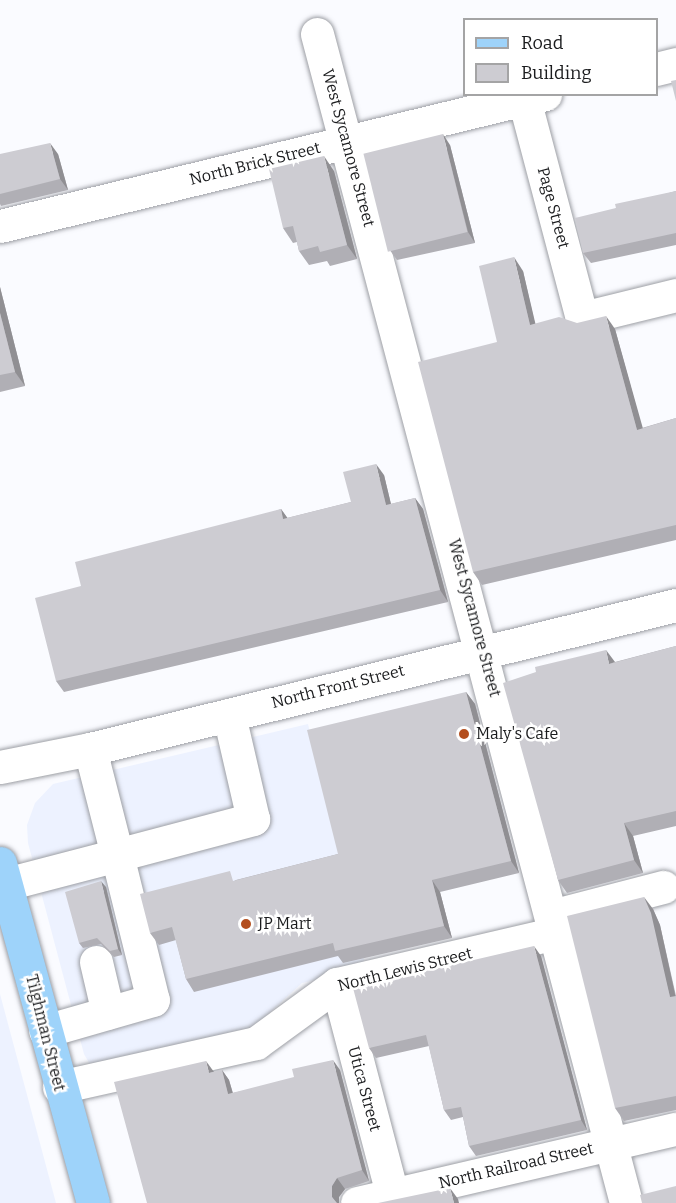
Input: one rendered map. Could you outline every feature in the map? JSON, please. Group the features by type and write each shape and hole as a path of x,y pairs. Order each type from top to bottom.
{"main road":[{"name":"Tilghman Street","path":"3,874 59,1087 93,1203"}],"street":[{"name":"West Sycamore Street","path":"317,34 483,651 626,1203"},
{"path":"658,69 676,64"},
{"name":"North Brick Street","path":"0,226 534,97"},
{"name":"Page Street","path":"534,97 582,318 676,295"},
{"name":"North Front Street","path":"0,767 90,749 676,605"},
{"path":"3,874 76,881 117,855 253,819 229,715"},
{"path":"45,1031 153,1000 90,749"},
{"name":"North Lewis Street","path":"59,1087 256,1043 337,984 554,925 663,887"},
{"path":"96,962 108,1013"},
{"name":"Utica Street","path":"337,984 392,1194"},
{"name":"North Railroad Street","path":"357,1203 676,1129"}],"shaded area":[{"path":"308,724 366,968 302,983 253,1028 93,1070 84,1054 28,843 27,825 35,803 53,784"},
{"path":"0,994 56,1203 0,1203"}],"building":[{"path":"676,80 676,101 671,81"},
{"path":"443,134 467,232 388,252 363,154"},
{"path":"50,143 60,179 0,194 0,154"},
{"path":"324,156 347,245 320,252 318,246 299,251 293,226 283,228 269,169"},
{"path":"676,191 676,233 583,253 575,218 616,208 615,204"},
{"path":"514,257 530,325 559,317 577,323 606,316 637,430 676,418 676,525 473,572 418,362 497,342 479,266"},
{"path":"0,313 15,372 0,375"},
{"path":"376,464 386,505 415,498 440,590 56,681 35,598 81,586 75,562 281,509 283,519 351,502 343,472"},
{"path":"676,646 676,811 624,823 634,860 558,880 503,683 536,672 535,667 606,650 609,664"},
{"path":"466,692 511,861 432,880 444,926 335,951 333,943 186,979 172,927 150,933 140,894 230,871 233,881 338,854 307,730"},
{"path":"101,881 118,949 110,951 97,938 79,943 65,892"},
{"path":"644,897 651,913 670,997 676,996 676,1096 615,1108 567,916"},
{"path":"534,946 581,1120 469,1146 461,1107 444,1110 426,1035 369,1048 353,988"},
{"path":"333,1060 362,1170 337,1178 332,1186 332,1197 337,1203 147,1203 114,1082 206,1061 209,1073 222,1070 228,1094 294,1077 292,1069"},
{"path":"676,1186 676,1203 642,1203 640,1195"},
{"path":"450,1188 454,1203 378,1203"}],"place":[{"name":"Maly's Cafe","path":"464,734"},
{"name":"JP Mart","path":"246,924"}]}
